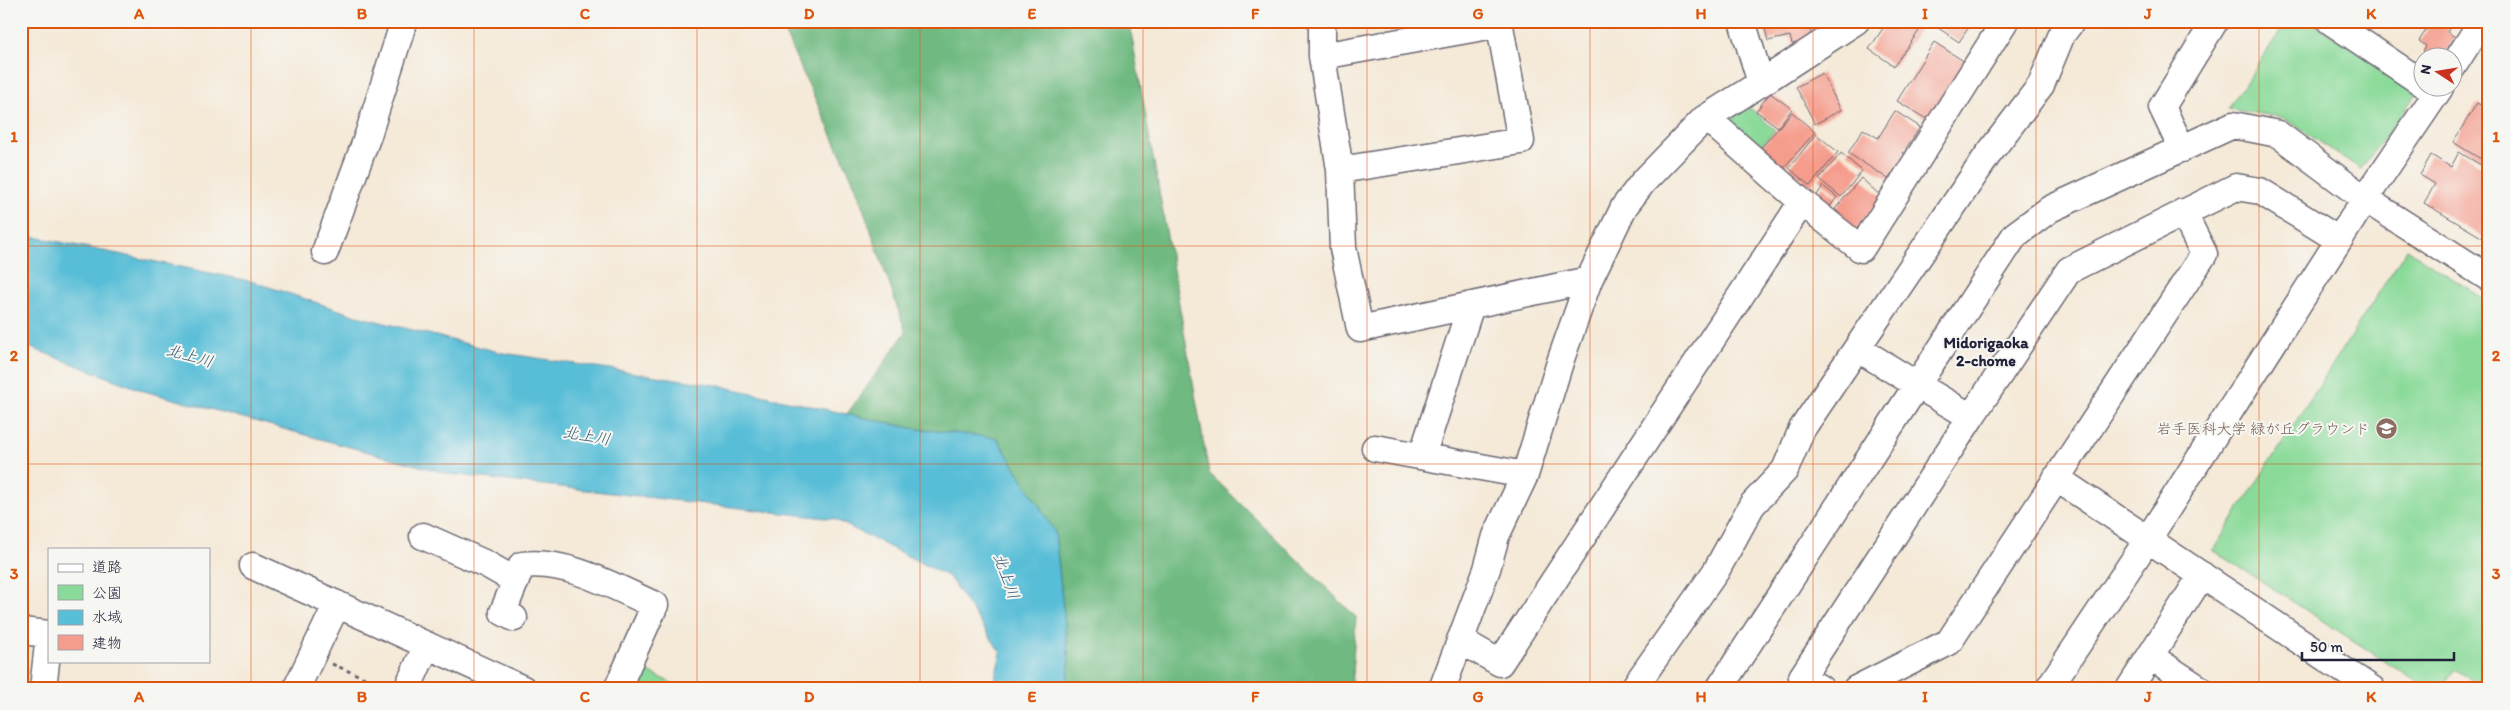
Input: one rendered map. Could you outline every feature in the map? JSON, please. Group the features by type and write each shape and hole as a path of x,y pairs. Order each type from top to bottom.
{"street":[{"path":"325,252 368,135 404,21"},
{"path":"1322,21 1322,56 1340,170 1343,248 1360,329 1589,280"},
{"path":"1742,21 1761,83"},
{"path":"1442,689 1486,569 1496,536 1525,475 1561,359 1589,280 1624,207 1643,182 1704,119 1856,21"},
{"path":"1704,119 1861,249 2005,21"},
{"path":"1638,687 1716,571 1752,505 1785,470 1802,429 1986,156 2041,84 2062,34 2072,21"},
{"path":"2182,149 2162,107 2215,21"},
{"path":"2330,21 2412,75"},
{"path":"2462,52 2482,21"},
{"path":"1322,56 1499,22 1521,141 1340,170"},
{"path":"2048,689 2148,539 2366,199 2426,98"},
{"path":"1720,689 2015,235 2050,209 2233,125 2278,134 2366,199 2489,278"},
{"path":"1821,689 1802,677 2069,270 2236,187 2260,191 2339,240"},
{"path":"1460,640 1500,663 1802,202"},
{"path":"1856,689 1949,642 2204,254 2183,212"},
{"path":"1422,456 1471,305"},
{"path":"1857,348 1972,417"},
{"path":"1375,448 1525,475"},
{"path":"2056,478 2372,689"},
{"path":"423,536 486,564 516,581"},
{"path":"514,618 504,612 522,565 538,563 586,575 655,605 617,689"},
{"path":"253,566 523,689"},
{"path":"2129,689 2202,575"},
{"path":"296,689 338,604"},
{"path":"21,631 48,635"},
{"path":"43,689 48,644"},
{"path":"407,689 426,645"},
{"path":"2150,656 2200,689"}],"path":[{"path":"330,663 388,689"}],"green space":[{"path":"779,21 1129,21 1209,473 1356,617 1351,689 1067,689 1069,663 1055,532 910,428 847,414 906,332 855,185"},
{"path":"2287,21 2308,21 2412,84 2413,98 2361,169 2282,117 2228,109"},
{"path":"1750,108 1775,130 1758,149 1730,122 1736,115"},
{"name":"岩手医科大学 緑が丘グラウンド","path":"2407,249 2489,302 2489,689 2454,670 2441,689 2428,689 2213,550"},
{"path":"642,669 684,689 644,689 637,681"}],"water":[{"name":"北上川","path":"21,234 254,282 357,316 503,353 716,385 910,428 997,438 1055,532 1069,663 1067,689 992,689 1001,653 949,577 834,519 449,474 144,391 21,344"}],"building":[{"path":"1763,21 1808,21 1812,40 1792,44 1790,36 1768,41"},
{"path":"1813,21 1831,21 1831,22 1814,26"},
{"path":"1888,21 1911,21 1921,28 1894,66 1869,49"},
{"path":"1928,21 1966,21 1971,24 1959,42"},
{"path":"2353,21 2374,21 2368,31"},
{"path":"2432,21 2454,21 2447,32 2455,37 2448,48 2425,48 2426,46 2419,41"},
{"path":"1934,42 1965,62 1928,120 1897,101"},
{"path":"1822,73 1841,110 1815,124 1796,87"},
{"path":"1770,93 1792,109 1778,127 1756,111"},
{"path":"2477,103 2489,110 2489,164 2453,142"},
{"path":"1895,111 1920,127 1903,153 1906,155 1890,180 1848,153 1863,129 1878,138"},
{"path":"1792,112 1815,132 1783,169 1760,149"},
{"path":"1816,134 1838,152 1810,186 1789,168"},
{"path":"2459,152 2489,170 2489,229 2483,238 2424,203 2435,184 2420,175 2431,155 2451,167"},
{"path":"1841,153 1862,171 1841,197 1819,179"},
{"path":"1861,178 1883,198 1854,232 1838,219 1841,215 1835,209"},
{"path":"1823,186 1837,197 1829,208 1815,198"}],"place":[{"name":"岩手医科大学 緑が丘グラウンド","path":"2386,429"}],"district":[{"name":"Midorigaoka 2-chome","path":"1986,351"}]}
